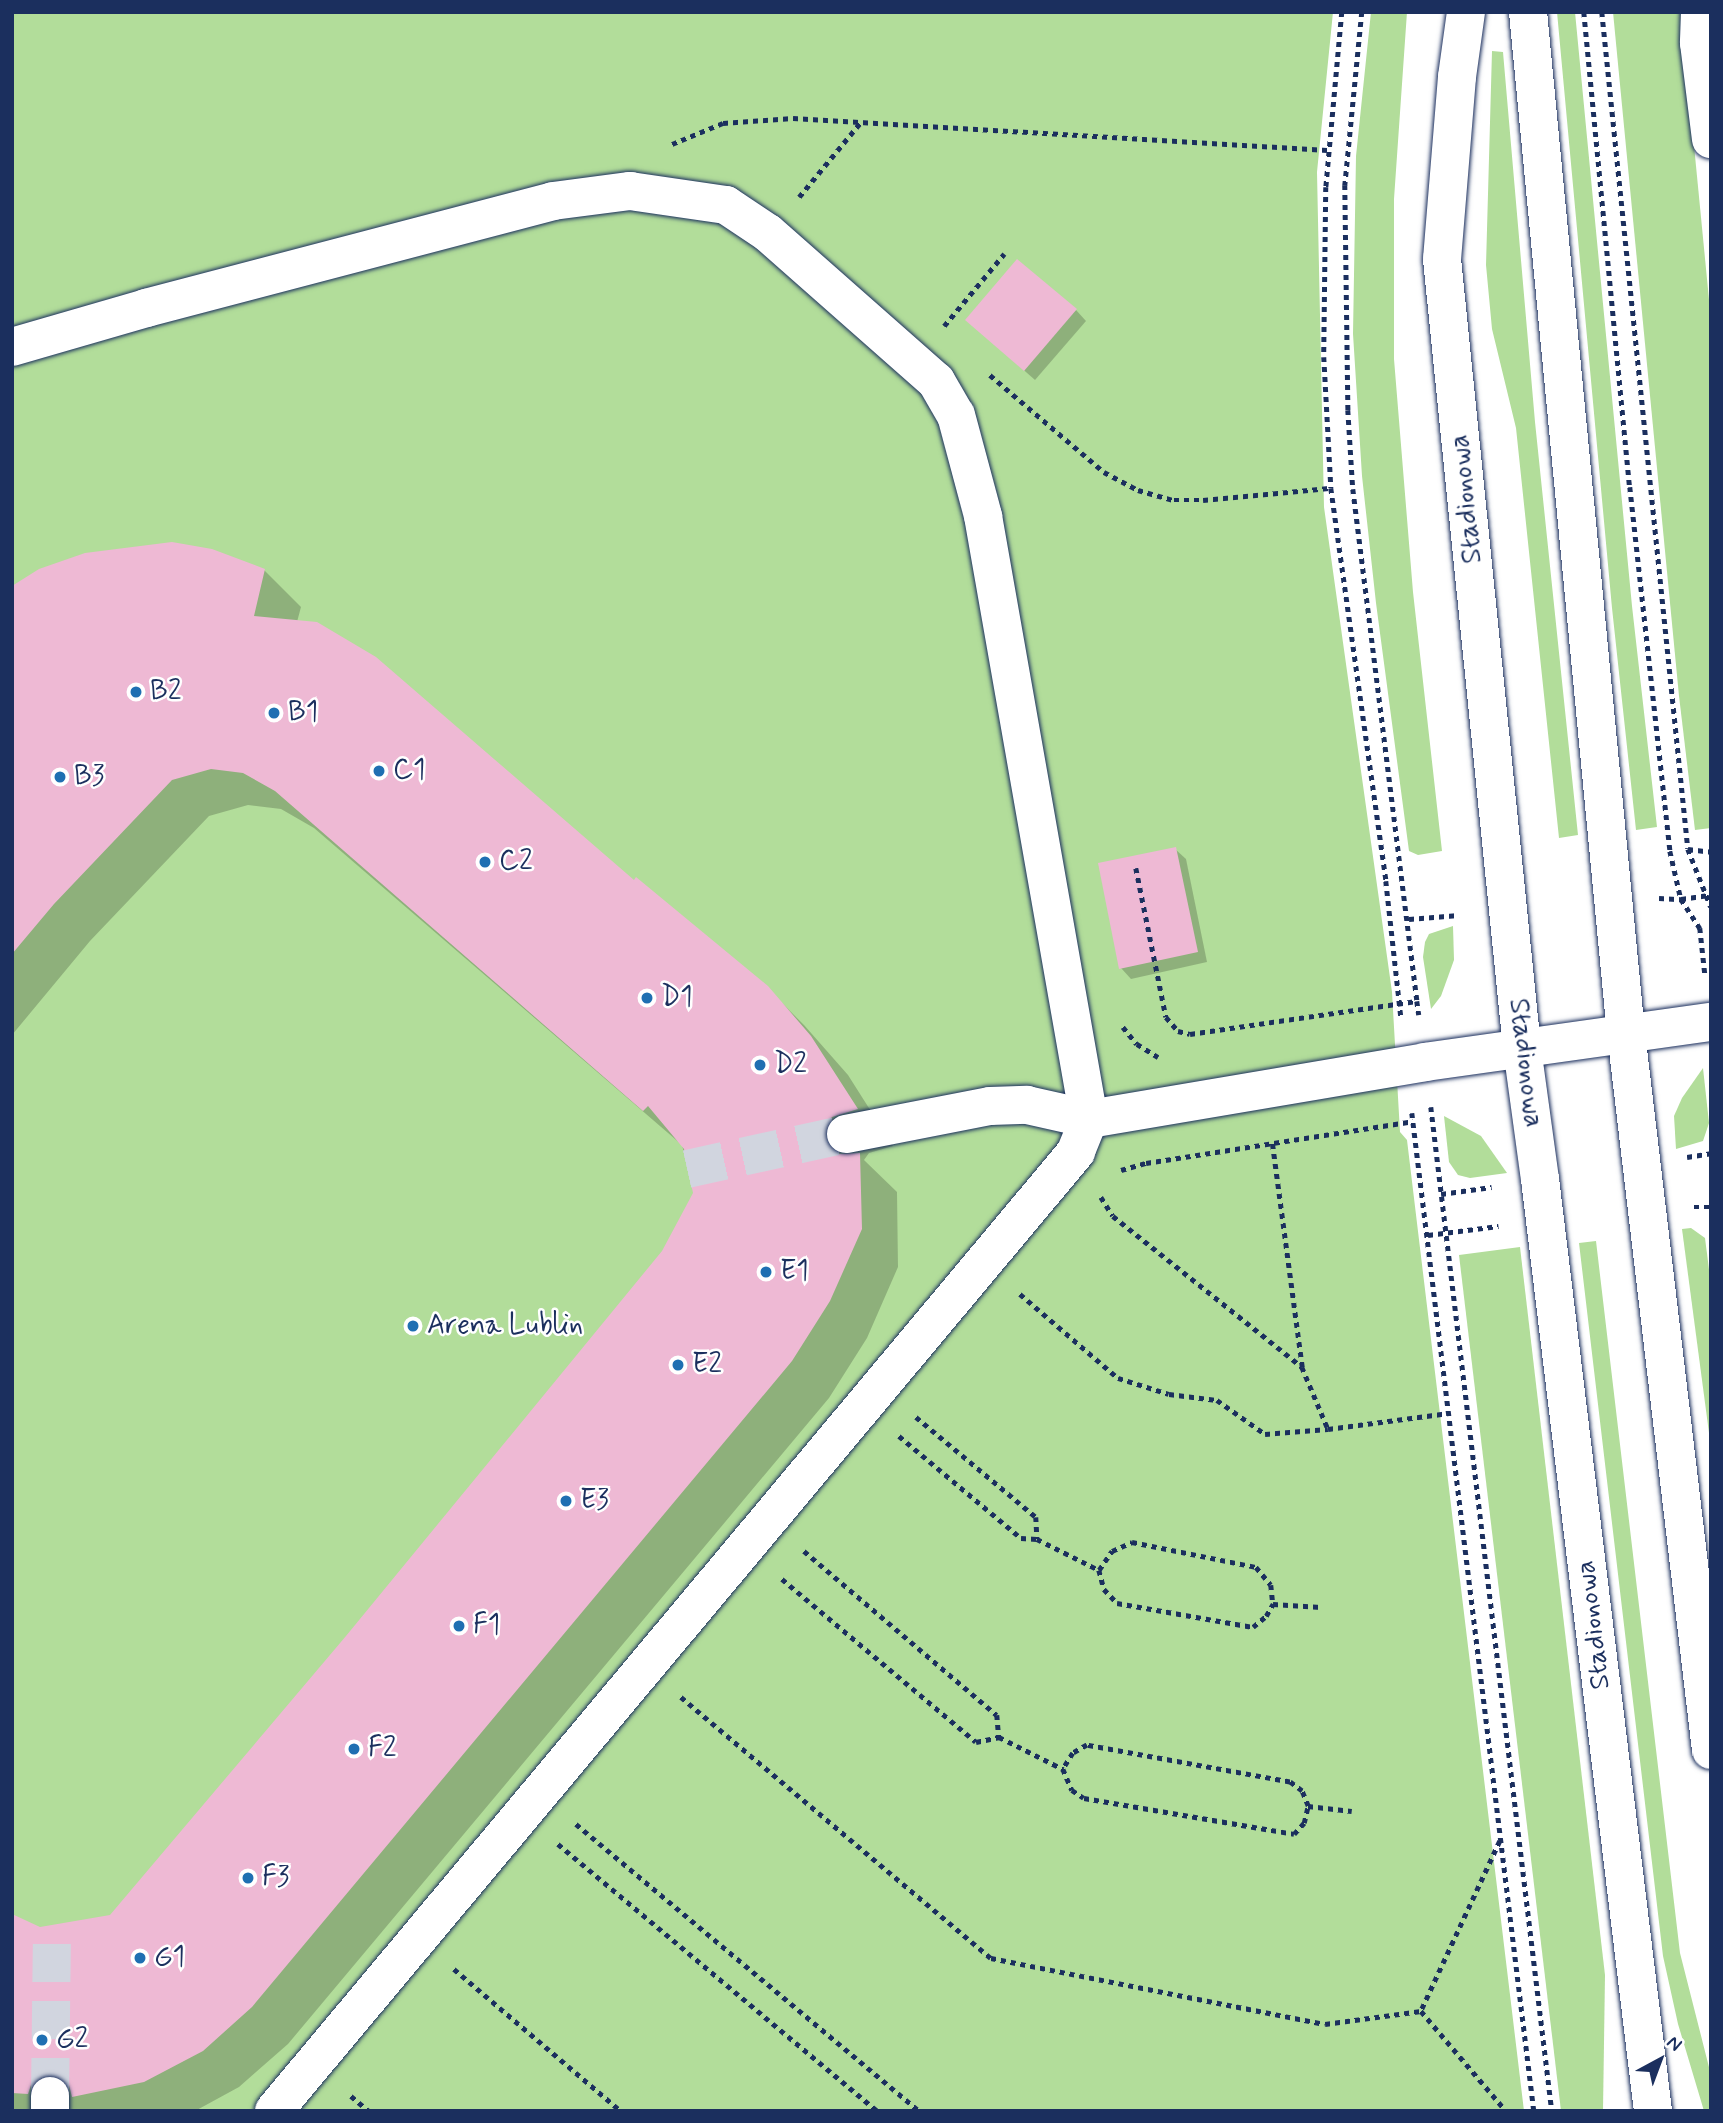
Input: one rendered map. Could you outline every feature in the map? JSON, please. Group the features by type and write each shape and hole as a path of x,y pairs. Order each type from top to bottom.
{"street":[{"name":"Stadionowa","path":"1466,12 1457,77 1442,259 1521,1048 1540,1179 1653,2111"},
{"path":"1528,12 1626,1033 1711,1750"},
{"path":"1700,12 1699,43 1711,139"},
{"path":"12,347 146,308 553,201 631,191 726,205 768,233 936,382 956,415 983,516 1089,1119 1076,1152 983,1262 766,1542 644,1667 542,1812 417,1938 274,2111"},
{"path":"846,1134 990,1106 1027,1105 1089,1119 1425,1062 1711,1022"}],"path":[{"path":"1362,12 1345,185 1348,410 1353,489 1409,919 1552,2111"},
{"path":"1584,12 1670,851 1681,899 1700,928 1711,1022"},
{"path":"1602,12 1688,849 1709,895 1711,907"},
{"path":"659,145 672,144 723,123 793,118 1327,150"},
{"path":"768,233 860,123"},
{"path":"672,144 684,149"},
{"path":"939,332 1004,254"},
{"path":"982,368 1104,471 1138,490 1174,500 1203,500 1331,488"},
{"path":"992,387 993,377"},
{"path":"1688,849 1711,852"},
{"path":"1136,868 1166,1017 1178,1031 1190,1034 1418,1000"},
{"path":"1614,899 1681,899 1709,895"},
{"path":"1409,919 1508,910"},
{"path":"1118,1022 1137,1044 1161,1059"},
{"path":"1272,1143 1302,1367 1328,1429"},
{"path":"1100,1189 1101,1203 1113,1216 1302,1367"},
{"path":"983,1262 1118,1378 1169,1395 1217,1400 1265,1434 1328,1429 1449,1413"},
{"path":"915,1416 1035,1517 1037,1539"},
{"path":"888,1427 1021,1538 1037,1539 1099,1570 1104,1588 1116,1603 1253,1627 1266,1616 1273,1604 1271,1585 1256,1567 1132,1542 1112,1551 1099,1570"},
{"path":"999,1737 997,1715 808,1555 797,1546 766,1542 777,1575 976,1742 999,1737 1063,1769 1072,1790 1084,1798 1294,1834 1304,1823 1308,1805 1302,1791 1290,1782 1087,1745 1073,1753 1063,1769"},
{"path":"1273,1604 1321,1607"},
{"path":"644,1667 992,1958 1325,2024 1421,2011"},
{"path":"1308,1805 1352,1811"},
{"path":"877,2111 545,1832 542,1812 562,1812 919,2111"},
{"path":"1421,2011 1500,1840"},
{"path":"417,1938 621,2111"},
{"path":"1421,2011 1506,2111"}],"green space":[{"path":"12,12 1333,12 1317,172 1324,507 1392,992 1400,1132 1407,1140 1524,2111 12,2111"},
{"path":"1371,12 1407,12 1394,199 1394,359 1413,592 1442,851 1418,855 1409,851 1376,603 1362,476 1353,334 1356,156"},
{"path":"1557,12 1575,12 1632,606 1657,827 1636,830 1612,608"},
{"path":"1613,12 1681,12 1711,320 1711,828 1695,830 1679,696"},
{"path":"1492,51 1503,52 1535,422 1578,835 1559,838 1516,428 1492,329 1486,265"},
{"path":"1453,926 1454,960 1441,996 1431,1009 1423,957 1425,942 1429,934"},
{"path":"1703,1068 1709,1123 1703,1141 1676,1149 1674,1116 1682,1098"},
{"path":"1444,1116 1481,1136 1507,1173 1470,1178 1458,1175 1449,1162"},
{"path":"1691,1228 1705,1238 1711,1285 1711,1448 1682,1229"},
{"path":"1596,1241 1680,1953 1711,2075 1711,2111 1704,2111 1678,2024 1663,1956 1579,1243"},
{"path":"1520,1247 1605,1975 1603,2111 1561,2111 1459,1255"}],"building":[{"path":"1017,259 1077,309 1024,371 965,320"},
{"path":"172,542 212,549 265,569 254,616 317,622 376,657 634,880 636,877 768,986 811,1036 858,1109 832,1117 826,1126 824,1138 829,1148 838,1154 860,1153 862,1229 830,1301 792,1361 252,2007 203,2051 144,2082 72,2097 69,2085 60,2077 49,2074 39,2077 31,2085 28,2094 12,2093 12,1914 40,1927 110,1915 346,1636 662,1251 693,1193 684,1149 648,1106 643,1111 275,791 243,773 211,769 172,780 54,904 12,954 12,586 39,569 85,553"},
{"path":"1176,847 1198,952 1119,969 1098,863"}],"tunnel":[{"path":"687,1169 846,1134"},
{"path":"50,2096 52,1927"}],"place":[{"name":"B2","path":"136,692"},
{"name":"B1","path":"274,713"},
{"name":"C1","path":"379,771"},
{"name":"B3","path":"60,777"},
{"name":"C2","path":"485,862"},
{"name":"D1","path":"647,998"},
{"name":"D2","path":"760,1065"},
{"name":"E1","path":"766,1272"},
{"name":"Arena Lublin","path":"413,1326"},
{"name":"E2","path":"678,1365"},
{"name":"E3","path":"566,1501"},
{"name":"F1","path":"459,1626"},
{"name":"F2","path":"354,1749"},
{"name":"F3","path":"248,1878"},
{"name":"G1","path":"140,1958"},
{"name":"G2","path":"42,2040"}]}
